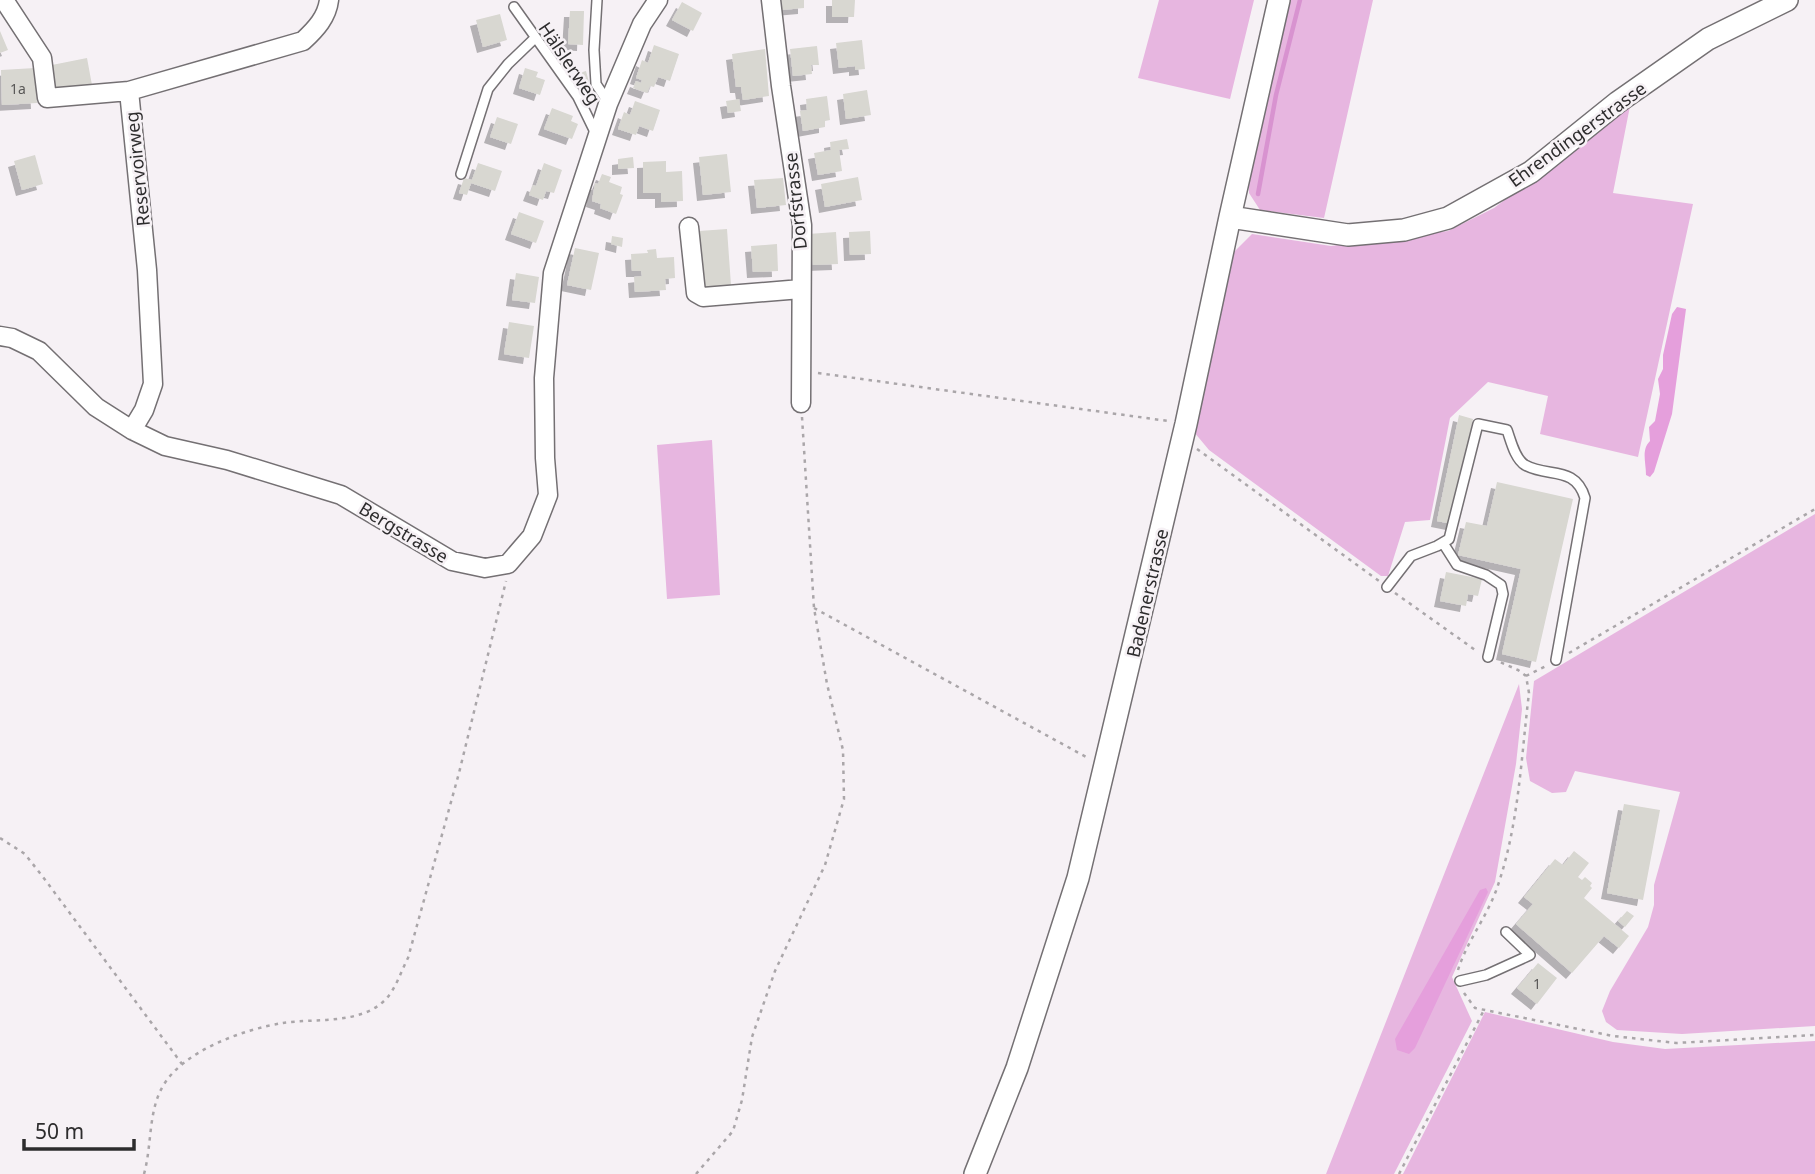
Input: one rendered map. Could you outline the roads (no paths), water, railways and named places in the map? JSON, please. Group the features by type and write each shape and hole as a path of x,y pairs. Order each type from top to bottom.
{"street":[{"path":"4,0 42,58 47,98 129,91"},
{"name":"Reservoirweg","path":"132,430 144,410 153,384 146,270 129,91 303,41 317,27 328,8 329,0"},
{"path":"598,138 608,104 642,24 658,0"},
{"name":"Dorfstrasse","path":"771,0 780,86 802,225 801,404"},
{"name":"Badenerstrasse","path":"975,1174 1017,1068 1078,878 1185,431 1279,0"},
{"name":"Ehrendingerstrasse","path":"1230,217 1349,235 1404,230 1448,218 1531,172 1618,102 1708,39 1787,0"},
{"name":"Bergstrasse","path":"0,336 12,338 39,351 96,407 132,430 165,446 227,460 341,495 452,561 485,568 508,564 532,536 548,495 544,378 553,273 598,138"},
{"path":"689,227 696,293 703,297 801,289"}],"lane":[{"path":"597,0 594,50 596,85 608,104"},
{"name":"Hälslerweg","path":"514,7 578,97 598,138"},
{"path":"461,174 488,89 508,64 535,38"},
{"path":"1387,587 1411,556 1449,539 1478,424 1507,430 1518,457 1525,465 1571,477 1581,485 1585,498 1556,660"},
{"path":"1443,543 1457,565 1486,575 1501,585 1503,594 1488,657"},
{"path":"1460,981 1486,975 1530,955 1506,933"}],"waterway":[{"path":"1258,194 1276,95 1300,0"}]}
